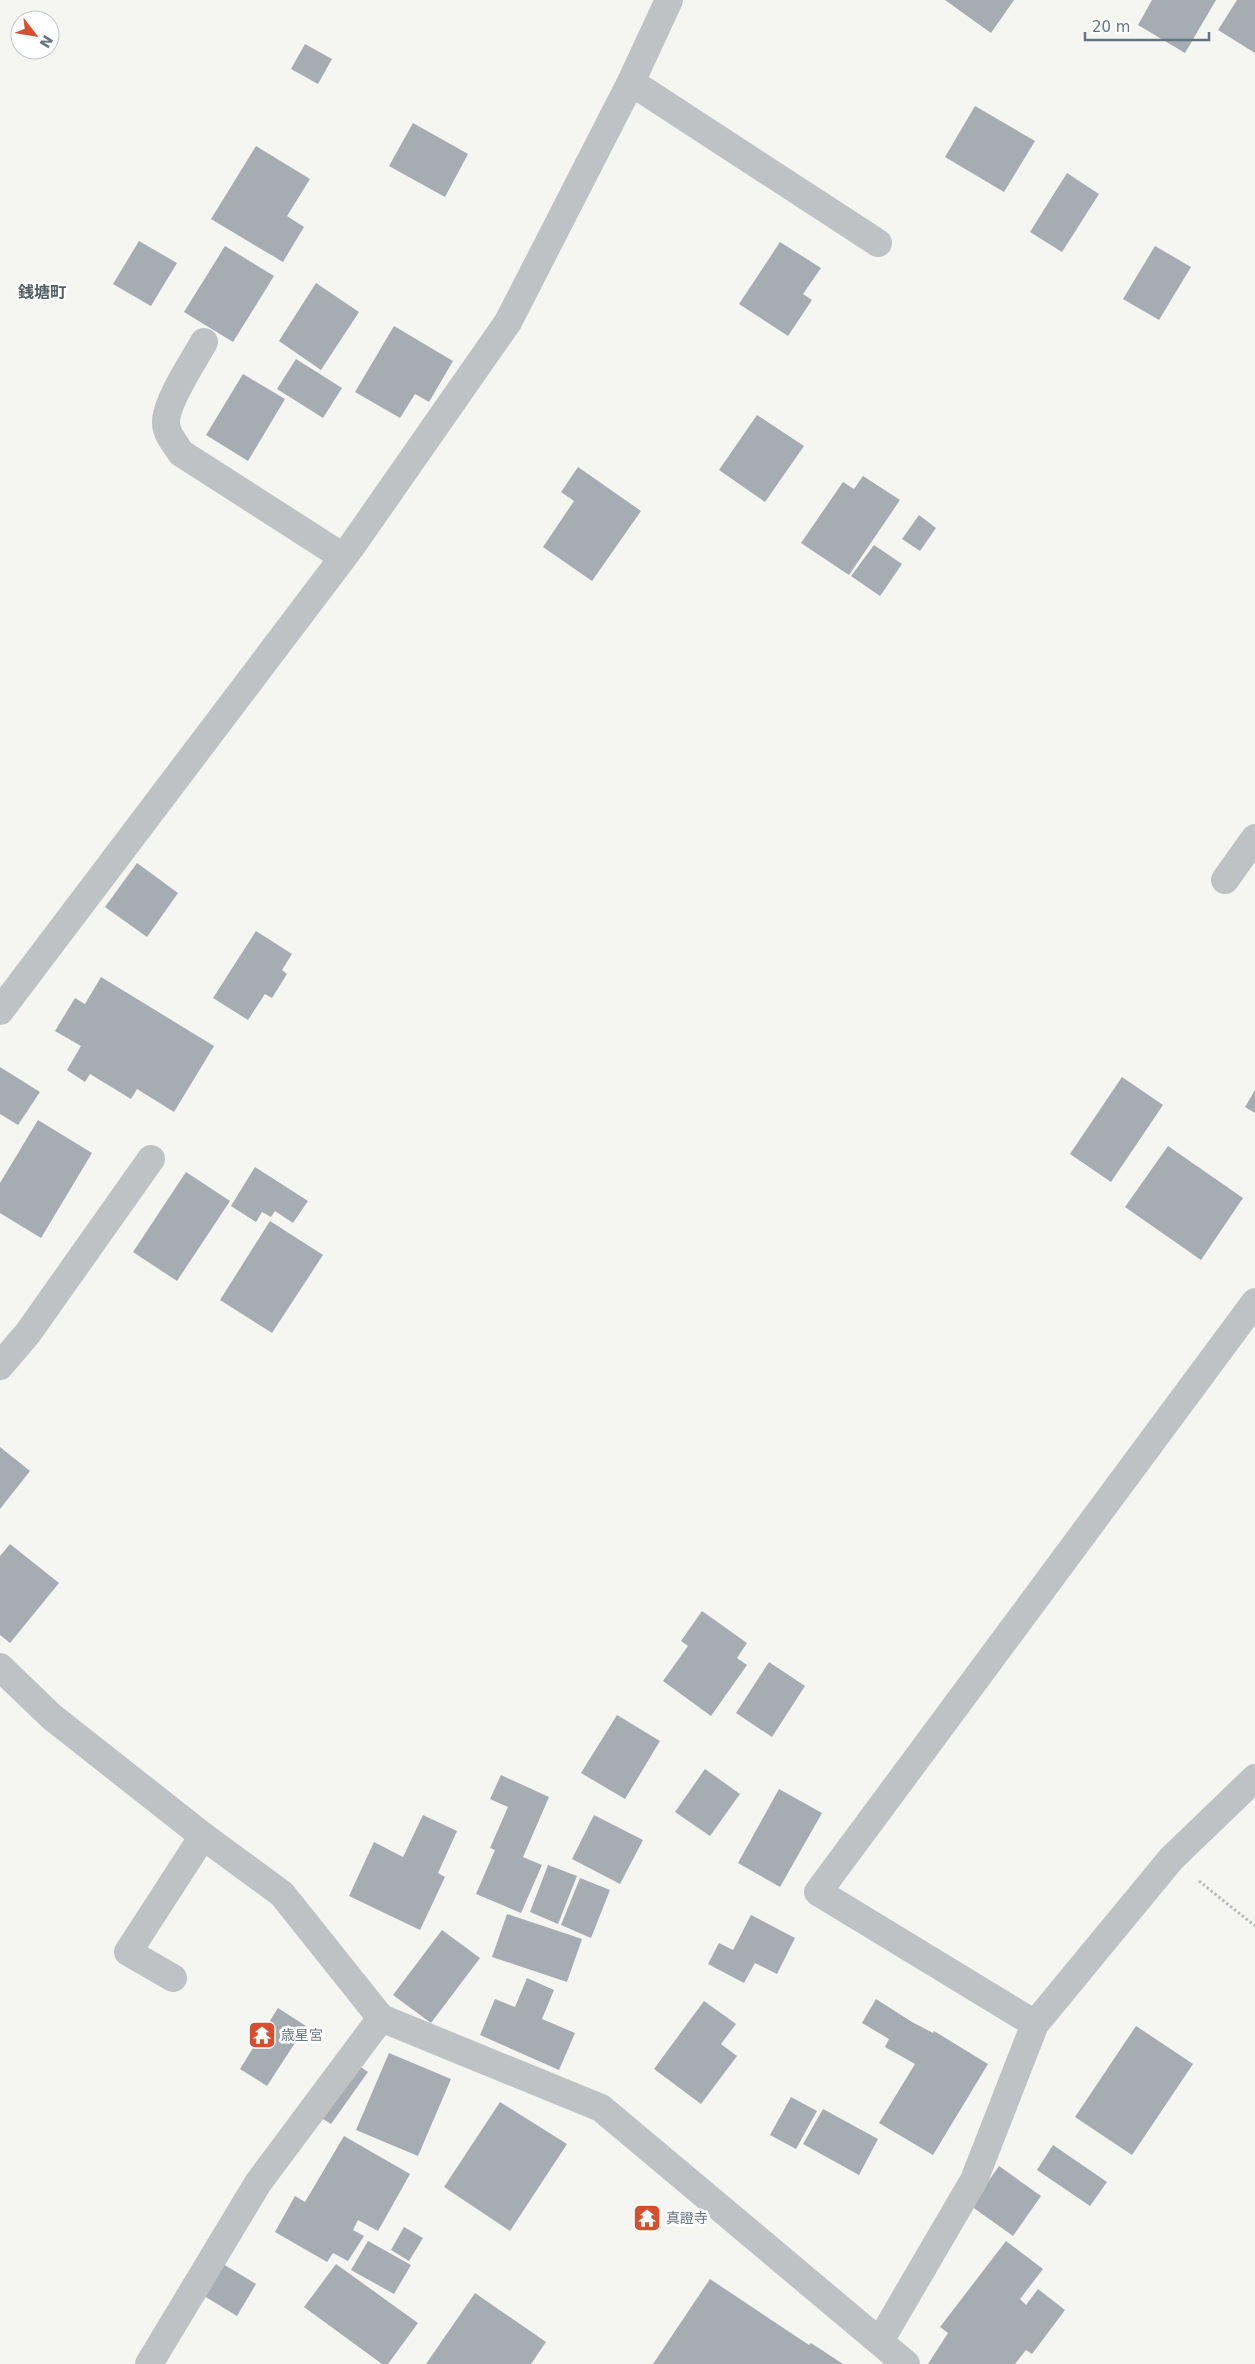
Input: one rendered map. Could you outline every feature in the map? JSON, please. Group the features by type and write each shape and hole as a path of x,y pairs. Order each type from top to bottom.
{"street":[{"path":"0,1011 343,557 508,322 631,82 669,0"},
{"path":"631,82 878,243"},
{"path":"204,342 172,400 166,422 170,436 182,453 343,557"},
{"path":"1225,880 1255,838"},
{"path":"0,1366 28,1332 151,1159"},
{"path":"1035,2024 818,1892 1255,1302"},
{"path":"0,1667 52,1717 203,1836 282,1894 381,2018 601,2108 906,2364"},
{"path":"880,2341 974,2180 1035,2024 1171,1859 1255,1778"},
{"path":"172,1978 128,1952 203,1836"},
{"path":"149,2364 258,2183 381,2018"}],"path":[{"path":"1171,1859 1255,1926"}],"building":[{"path":"945,0 1014,0 991,33"},
{"path":"1152,0 1216,0 1185,53 1138,25"},
{"path":"1237,0 1255,0 1255,53 1218,30"},
{"path":"305,44 332,59 318,84 291,69"},
{"path":"975,106 1035,141 1004,192 945,157"},
{"path":"413,123 468,154 445,197 389,166"},
{"path":"256,146 310,179 287,216 304,227 283,262 211,219"},
{"path":"1067,173 1099,194 1062,252 1030,232"},
{"path":"139,241 177,263 151,306 113,284"},
{"path":"780,242 821,268 803,294 812,300 788,336 739,304"},
{"path":"225,246 274,276 233,342 184,312"},
{"path":"1155,246 1191,267 1159,320 1123,299"},
{"path":"316,283 359,312 321,370 279,341"},
{"path":"394,326 453,361 429,402 415,394 400,418 355,392"},
{"path":"296,359 342,388 323,418 277,389"},
{"path":"243,374 285,399 248,461 206,435"},
{"path":"757,415 804,446 765,502 719,470"},
{"path":"578,467 641,511 592,581 543,547 574,501 561,492"},
{"path":"863,476 900,500 849,575 801,543 843,482 854,489"},
{"path":"919,515 936,528 920,551 902,539"},
{"path":"874,545 902,564 880,596 851,576"},
{"path":"137,863 178,893 147,937 105,907"},
{"path":"256,931 292,954 282,970 287,974 272,998 265,994 248,1020 213,998"},
{"path":"101,977 214,1046 174,1112 137,1089 131,1099 90,1074 85,1082 67,1070 81,1046 55,1031 75,998 85,1004"},
{"path":"0,1067 40,1092 18,1125 0,1114"},
{"path":"1122,1077 1163,1105 1111,1182 1070,1154"},
{"path":"1255,1090 1255,1113 1245,1107"},
{"path":"38,1120 92,1153 41,1238 0,1213 0,1183"},
{"path":"1168,1146 1243,1198 1201,1260 1125,1207"},
{"path":"255,1167 308,1201 293,1223 275,1211 271,1217 262,1212 256,1222 231,1206"},
{"path":"186,1172 230,1201 177,1281 133,1252"},
{"path":"270,1221 323,1255 272,1333 220,1300"},
{"path":"0,1447 30,1471 0,1509"},
{"path":"10,1544 59,1583 10,1643 0,1635 0,1556"},
{"path":"702,1611 747,1643 737,1658 747,1665 711,1716 663,1681 688,1646 681,1641"},
{"path":"769,1662 805,1686 772,1737 736,1713"},
{"path":"617,1715 660,1741 625,1799 581,1773"},
{"path":"705,1769 740,1794 710,1836 675,1812"},
{"path":"501,1775 549,1797 523,1857 542,1865 521,1913 476,1894 495,1850 490,1848 508,1807 490,1799"},
{"path":"779,1789 822,1813 780,1887 738,1863"},
{"path":"423,1815 457,1831 438,1873 445,1877 420,1930 349,1896 374,1842 403,1857"},
{"path":"594,1815 643,1840 620,1884 572,1859"},
{"path":"548,1865 577,1876 558,1924 530,1912"},
{"path":"580,1878 610,1890 591,1938 561,1925"},
{"path":"507,1914 582,1939 567,1982 492,1957"},
{"path":"751,1915 795,1938 777,1974 755,1963 744,1983 708,1964 719,1943 733,1950"},
{"path":"442,1930 480,1958 431,2023 393,1995"},
{"path":"527,1978 554,1990 542,2019 575,2033 559,2070 480,2035 495,1999 515,2007"},
{"path":"876,1999 912,2022 933,2033 934,2031 988,2064 933,2155 879,2123 915,2064 885,2047 889,2039 862,2023"},
{"path":"704,2001 736,2024 721,2044 737,2056 701,2104 654,2069"},
{"path":"278,2008 306,2026 267,2086 240,2069"},
{"path":"1136,2026 1193,2064 1132,2155 1075,2117"},
{"path":"389,2053 451,2079 418,2156 356,2130"},
{"path":"352,2061 368,2072 331,2124 315,2114"},
{"path":"791,2097 817,2111 796,2149 770,2135"},
{"path":"500,2102 567,2144 510,2231 444,2187"},
{"path":"823,2109 878,2139 859,2175 803,2144"},
{"path":"344,2136 410,2174 378,2231 358,2220 353,2230 364,2236 348,2261 333,2253 327,2262 275,2232 295,2196 305,2202"},
{"path":"1053,2145 1107,2182 1090,2206 1037,2170"},
{"path":"999,2166 1041,2196 1013,2236 971,2206"},
{"path":"404,2227 423,2238 409,2261 391,2250"},
{"path":"368,2241 411,2265 394,2294 351,2270"},
{"path":"1006,2241 1043,2269 1020,2299 1026,2305 1038,2289 1065,2310 1032,2354 1026,2350 1015,2364 928,2364 948,2333 940,2327"},
{"path":"223,2264 256,2284 237,2316 204,2296"},
{"path":"336,2264 418,2323 388,2364 382,2364 304,2307"},
{"path":"710,2279 809,2345 811,2343 843,2364 653,2364"},
{"path":"475,2293 546,2342 531,2364 426,2364"}],"place":[{"name":"歳星宮","path":"262,2035"},
{"name":"真證寺","path":"647,2218"}],"district":[{"name":"銭塘町","path":"42,292"}]}
